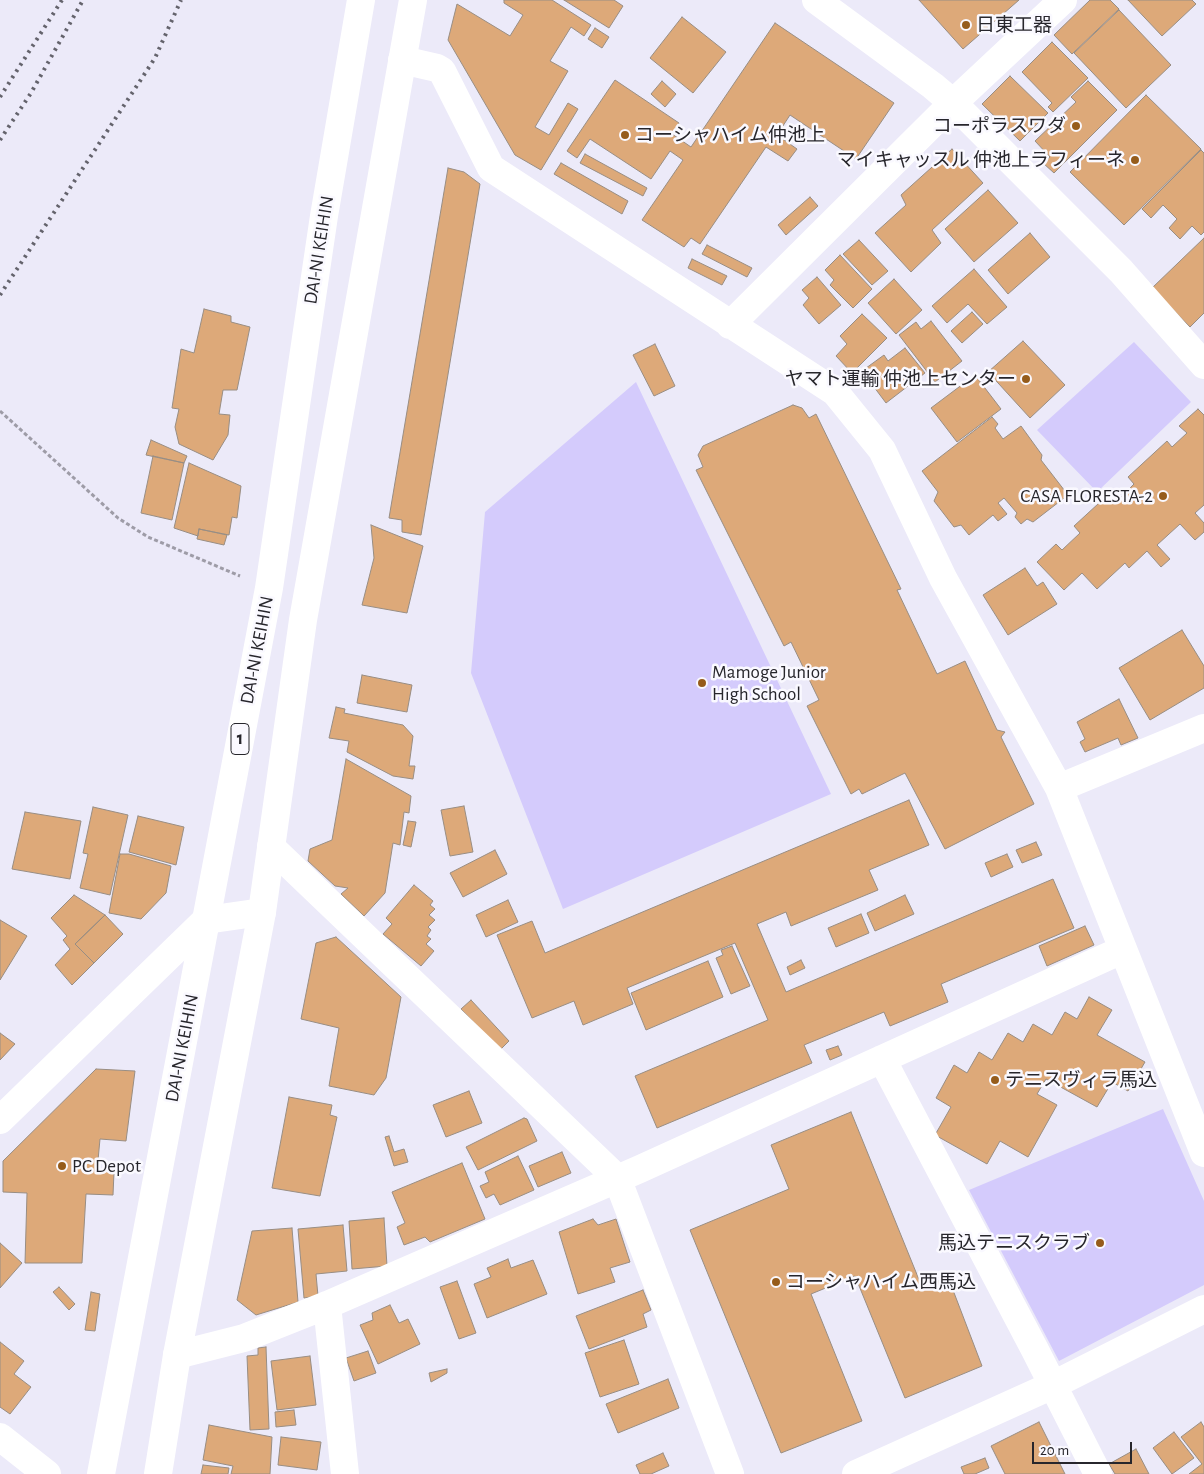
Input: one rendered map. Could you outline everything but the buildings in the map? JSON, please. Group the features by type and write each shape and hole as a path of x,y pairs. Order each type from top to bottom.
{"main road":[{"name":"DAI-NI KEIHIN","path":"102,1474 269,588 324,216 361,0"},
{"name":"DAI-NI KEIHIN","path":"158,1474 177,1355 262,912 303,620 413,0"},
{"path":"816,0 953,103 1122,270 1204,365"},
{"path":"730,325 953,103 1063,0"},
{"path":"402,60 437,68 442,71 491,168 835,392 882,450 942,578 1059,788 1204,1153"},
{"path":"1059,788 1204,728"},
{"path":"271,847 617,1178 730,1474"},
{"path":"0,1120 206,920 262,912"},
{"path":"177,1355 244,1338 327,1305 617,1178 1122,950"},
{"path":"882,1059 1098,1474"},
{"path":"327,1305 345,1474"},
{"path":"856,1474 1053,1385 1204,1309"},
{"path":"0,1437 46,1474"}],"path":[{"path":"0,411 118,518 148,537 216,566"}],"shaded area":[{"path":"1134,342 1191,402 1097,492 1037,430"},
{"path":"636,382 831,794 563,909 471,673 485,512"},
{"name":"馬込テニスクラブ","path":"1163,1109 1204,1201 1204,1285 1059,1361 969,1190"}],"railway":[{"path":"0,97 62,0"},
{"path":"0,140 31,93 83,0"},
{"path":"0,295 155,58 181,0"}],"place":[{"name":"日東工器","path":"966,25"},
{"name":"コーポラスワダ","path":"1076,126"},
{"name":"コーシャハイム仲池上","path":"625,135"},
{"name":"マイキャッスル 仲池上ラフィーネ","path":"1135,160"},
{"name":"ヤマト運輸 仲池上センター","path":"1026,379"},
{"name":"CASA FLORESTA-2","path":"1163,496"},
{"name":"Mamoge Junior High School","path":"702,683"},
{"name":"テニスヴィラ馬込","path":"995,1080"},
{"name":"PC Depot","path":"62,1166"},
{"name":"馬込テニスクラブ","path":"1100,1243"},
{"name":"コーシャハイム西馬込","path":"776,1282"}]}
